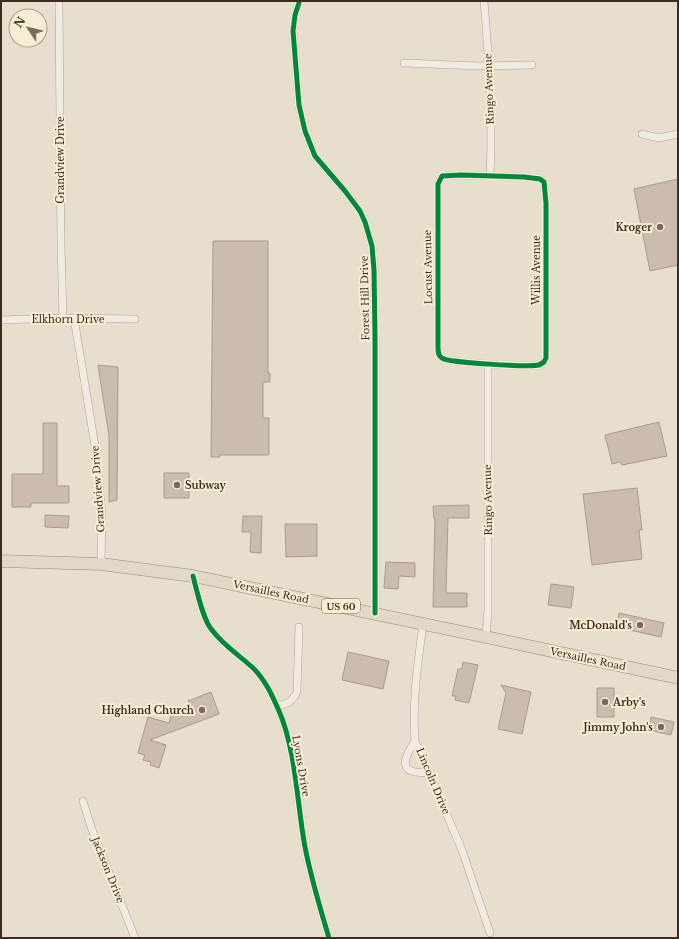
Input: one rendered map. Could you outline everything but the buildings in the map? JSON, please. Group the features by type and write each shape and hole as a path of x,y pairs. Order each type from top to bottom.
{"highway":[{"name":"Versailles Road","path":"1,561 101,564 193,576 678,678"}],"street":[{"name":"Grandview Drive","path":"59,1 63,318"},
{"name":"Ringo Avenue","path":"484,1 490,113 490,176"},
{"name":"Forest Hill Drive","path":"300,3 295,15 293,31 299,105 305,132 315,156 360,211 369,233 373,252 375,336 374,613"},
{"path":"404,63 488,66 532,65"},
{"path":"642,134 659,138 678,134"},
{"name":"Locust Avenue","path":"488,364 448,361 440,357 438,347 437,221 438,184 440,178 443,176 461,175 490,176"},
{"name":"Willis Avenue","path":"488,364 536,366 545,360 545,186 543,180 540,179 490,176"},
{"name":"Elkhorn Drive","path":"1,320 63,318 135,319"},
{"name":"Grandview Drive","path":"74,318 96,452 102,514 101,564"},
{"name":"Ringo Avenue","path":"486,637 488,610 488,364"},
{"name":"Lyons Drive","path":"193,576 204,614 211,629 220,639 253,668 267,685 277,706 288,737 305,847 329,938"},
{"name":"Lincoln Drive","path":"424,624 418,665 414,726 415,740 431,774 462,850 490,933"},
{"path":"277,706 288,704 294,700 297,692 299,627"},
{"path":"415,740 405,759 405,766 414,772 420,771 431,774"},
{"name":"Jackson Drive","path":"83,801 91,827 135,938"}],"cycle path":[{"path":"299,3 295,15 293,31 299,105 305,131 315,156 360,211 372,246 375,335 375,613"},
{"path":"461,175 524,177 540,179 544,182 546,203 546,358 544,362 539,365 473,363 448,360 439,355 438,184 442,176 461,175"},
{"path":"193,576 201,605 209,625 216,635 261,677 271,693 285,726 293,760 307,859 329,938"}],"place":[{"name":"Kroger","path":"660,227"},
{"name":"Subway","path":"177,485"},
{"name":"McDonald's","path":"640,625"},
{"name":"Arby's","path":"605,702"},
{"name":"Highland Church","path":"202,710"},
{"name":"Jimmy John's","path":"661,727"}]}
